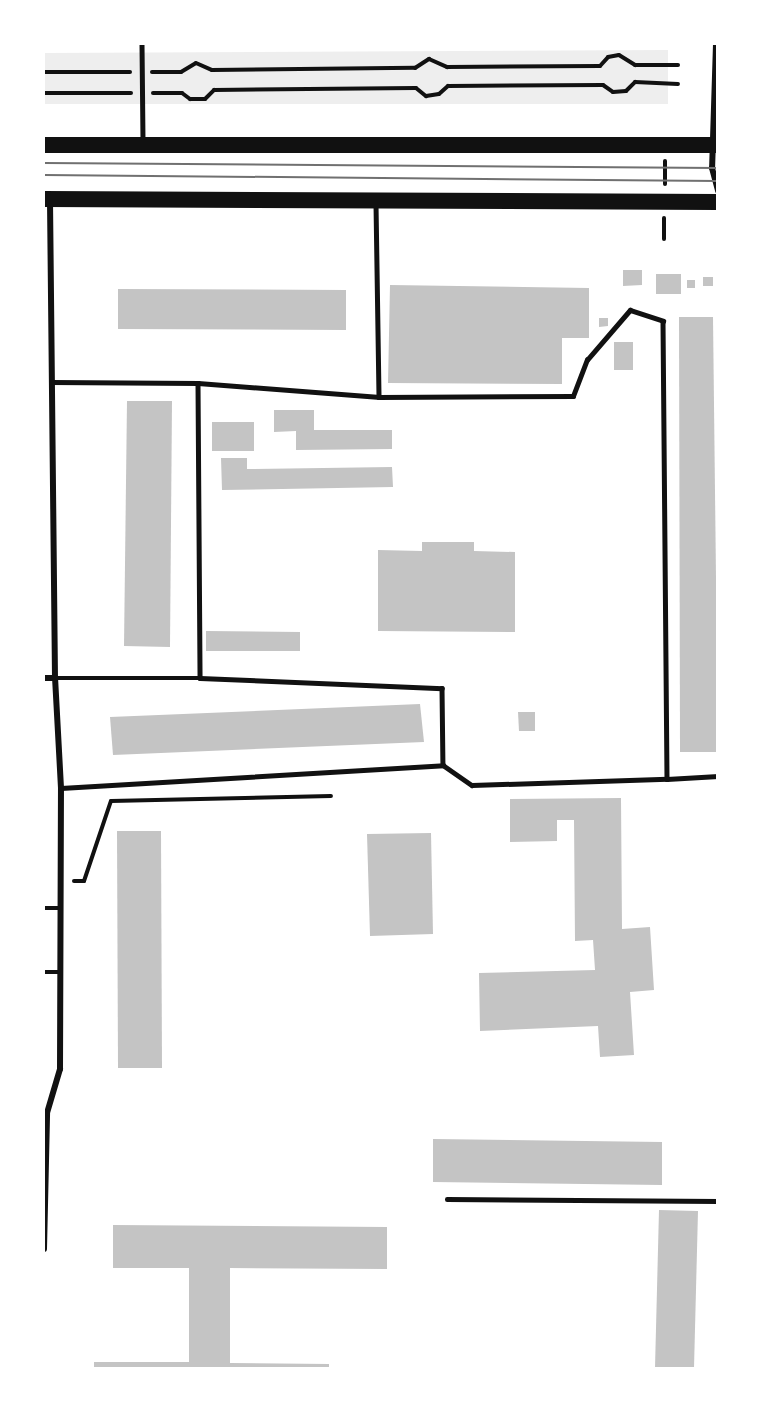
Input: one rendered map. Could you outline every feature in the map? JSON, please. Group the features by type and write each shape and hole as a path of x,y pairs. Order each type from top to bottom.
{"highway":[{"path":"44,145 715,145"},
{"path":"47,199 717,202"}],"street":[{"path":"716,44 715,145 712,181 717,191"},
{"path":"44,1250 47,1113 60,1069 59,908 62,788 55,678 47,199"},
{"path":"44,678 55,678"}],"lane":[{"path":"142,44 143,144"},
{"path":"376,201 379,397"},
{"path":"51,381 198,383 379,397 573,396 587,360 630,310 663,321 667,779"},
{"path":"198,383 200,678"},
{"path":"55,678 200,678 442,688 443,765"},
{"path":"62,788 443,765 472,785 717,776"},
{"path":"44,908 59,908"},
{"path":"44,972 59,972"},
{"path":"447,1199 717,1201"}],"path":[{"path":"44,72 181,72 196,63 212,70 415,68 429,59 447,67 600,66 608,57 619,55 635,65 678,65"},
{"path":"44,93 182,93 190,99 205,99 214,90 416,88 426,96 439,94 448,86 603,85 613,92 626,91 635,82 678,84"},
{"path":"664,238 665,146"},
{"path":"60,881 84,881 111,801 331,796"}],"shaded area":[{"path":"668,50 668,104 44,104 44,53"}],"building":[{"path":"623,270 642,270 642,285 623,286"},
{"path":"656,274 681,274 681,294 656,294"},
{"path":"703,277 713,277 713,286 703,286"},
{"path":"687,280 695,280 695,288 687,288"},
{"path":"390,285 589,288 589,338 562,338 562,384 388,383"},
{"path":"118,289 346,290 346,330 118,329"},
{"path":"679,317 713,317 718,752 680,752"},
{"path":"599,318 608,318 608,326 599,327"},
{"path":"614,342 633,342 633,370 614,370"},
{"path":"127,401 172,401 170,647 124,646"},
{"path":"274,410 314,410 314,430 392,430 392,449 296,450 296,431 274,432"},
{"path":"212,422 254,422 254,451 212,451"},
{"path":"221,458 247,458 247,469 392,467 393,487 222,490"},
{"path":"422,542 474,542 474,551 515,552 515,632 378,631 378,550 422,551"},
{"path":"206,631 300,632 300,651 206,651"},
{"path":"420,704 424,742 113,755 110,717"},
{"path":"518,712 535,712 535,731 519,731"},
{"path":"621,798 622,929 650,927 654,990 630,992 634,1055 600,1057 598,1026 480,1031 479,973 595,970 593,940 575,941 574,820 557,820 557,841 510,842 510,799"},
{"path":"117,831 161,831 162,1068 118,1068"},
{"path":"431,833 433,934 370,936 367,834"},
{"path":"433,1139 662,1142 662,1185 433,1182"},
{"path":"659,1210 698,1211 694,1368 655,1368"},
{"path":"113,1225 387,1227 387,1269 230,1268 230,1363 329,1364 329,1368 94,1368 94,1362 189,1362 189,1268 113,1268"}],"tram line":[{"path":"44,163 718,168"},
{"path":"44,175 718,181"}]}
